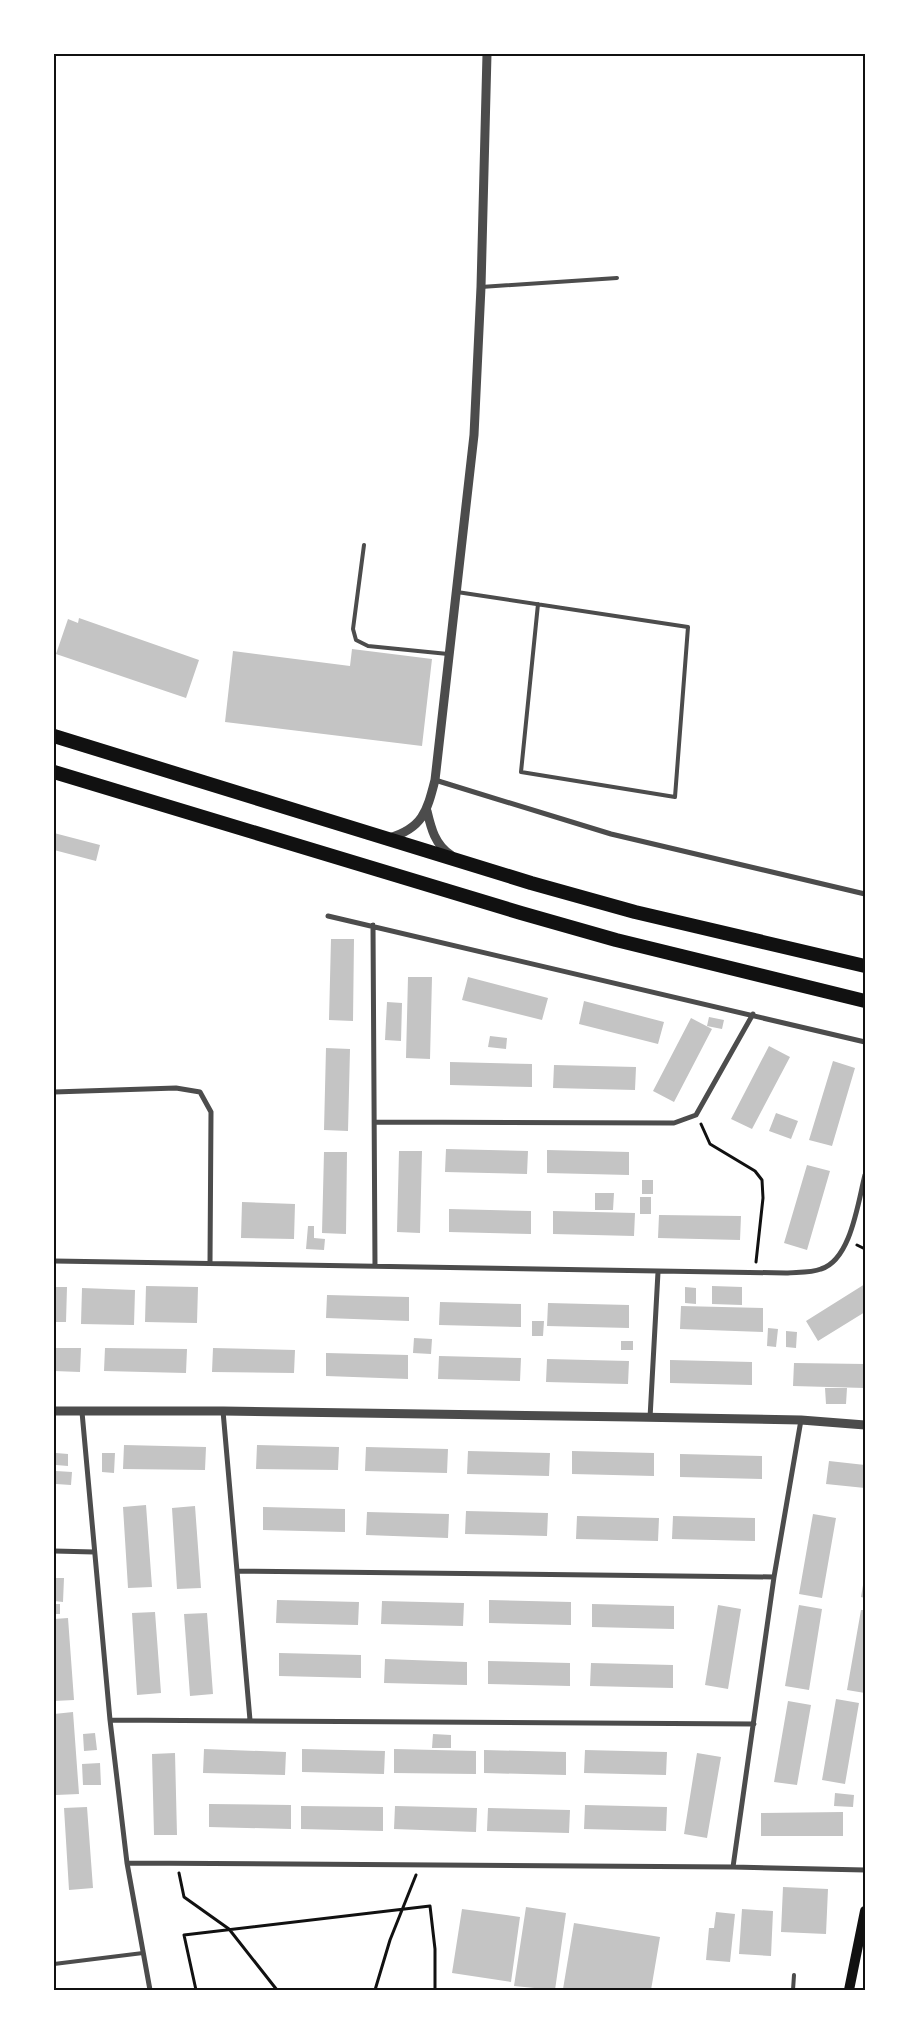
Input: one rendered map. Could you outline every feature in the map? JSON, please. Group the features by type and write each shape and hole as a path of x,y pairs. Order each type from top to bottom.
{"highway":[{"path":"54,736 384,840 635,912 865,966"},
{"path":"54,772 521,914 616,940 865,1001"}],"main road":[{"path":"849,1990 865,1911"}],"street":[{"path":"384,840 410,829 427,811 435,780 474,434 481,287 487,54"},
{"path":"435,780 611,834 865,894"},
{"path":"427,811 435,838 444,850 467,863"},
{"path":"328,916 753,1014 865,1042"},
{"path":"373,925 375,1265"},
{"path":"375,1122 674,1123 696,1116 753,1014"},
{"path":"54,1092 176,1088 200,1092 212,1112 210,1263"},
{"path":"54,1261 786,1273 822,1269 840,1256 848,1240 865,1175"},
{"path":"650,1418 658,1272"},
{"path":"54,1411 223,1411 801,1420 865,1425"},
{"path":"223,1411 250,1720"},
{"path":"82,1412 110,1720 127,1863 150,1990"},
{"path":"734,1867 774,1576 801,1420"},
{"path":"54,1551 94,1552"},
{"path":"238,1571 774,1576"},
{"path":"110,1720 754,1724"},
{"path":"127,1863 734,1867 865,1870"}],"lane":[{"path":"481,287 617,278"},
{"path":"364,545 354,629 356,640 368,646 450,654"},
{"path":"457,592 538,604 688,627 675,796 520,772 538,604"},
{"path":"54,1964 143,1952"},
{"path":"793,1990 794,1975"}],"path":[{"path":"696,1116 710,1144 755,1171 762,1180 763,1198 755,1273"},
{"path":"177,1862 184,1897 229,1929 277,1990"},
{"path":"375,1990 390,1940 419,1865"},
{"path":"196,1990 184,1935 430,1906 435,1990"}],"building":[{"path":"79,618 199,660 186,698 56,654 68,619 78,623"},
{"path":"352,649 432,659 422,746 225,722 233,651 350,666"},
{"path":"54,833 100,845 96,861 54,850"},
{"path":"331,939 354,939 353,1021 329,1020"},
{"path":"408,977 432,977 430,1059 406,1058"},
{"path":"468,977 548,998 542,1020 462,1000"},
{"path":"584,1001 664,1022 658,1044 579,1024"},
{"path":"387,1002 402,1003 401,1041 385,1040"},
{"path":"709,1017 724,1020 722,1029 707,1026"},
{"path":"691,1018 712,1029 674,1102 653,1091"},
{"path":"490,1036 507,1038 506,1049 488,1047"},
{"path":"769,1046 790,1057 752,1129 731,1119"},
{"path":"326,1048 350,1049 348,1131 324,1130"},
{"path":"833,1061 855,1068 832,1146 809,1140"},
{"path":"450,1062 532,1064 532,1087 450,1085"},
{"path":"554,1065 636,1067 635,1090 553,1088"},
{"path":"776,1113 798,1121 791,1139 769,1131"},
{"path":"446,1149 528,1151 527,1174 445,1172"},
{"path":"547,1150 629,1152 629,1175 547,1173"},
{"path":"399,1151 422,1151 420,1233 397,1232"},
{"path":"324,1152 347,1152 346,1234 322,1233"},
{"path":"807,1165 830,1171 807,1250 784,1243"},
{"path":"642,1180 653,1180 653,1194 642,1194"},
{"path":"595,1193 614,1193 613,1210 595,1210"},
{"path":"640,1197 651,1197 651,1214 640,1214"},
{"path":"242,1202 295,1204 294,1239 241,1238"},
{"path":"449,1209 531,1211 531,1234 449,1232"},
{"path":"553,1211 635,1213 634,1236 553,1234"},
{"path":"659,1215 741,1216 740,1240 658,1238"},
{"path":"308,1226 314,1226 314,1238 325,1239 324,1250 306,1249"},
{"path":"865,1284 865,1312 818,1341 806,1321"},
{"path":"146,1286 198,1287 197,1323 145,1322"},
{"path":"712,1286 742,1287 742,1305 712,1304"},
{"path":"54,1287 67,1287 66,1322 54,1322"},
{"path":"685,1287 696,1288 696,1304 685,1303"},
{"path":"82,1288 135,1290 134,1325 81,1324"},
{"path":"327,1295 409,1297 409,1321 326,1318"},
{"path":"440,1302 521,1304 521,1327 439,1325"},
{"path":"548,1303 629,1305 629,1328 547,1326"},
{"path":"681,1306 763,1308 763,1332 680,1329"},
{"path":"532,1321 544,1321 543,1336 532,1336"},
{"path":"768,1328 778,1329 776,1347 767,1346"},
{"path":"786,1331 797,1332 796,1348 786,1347"},
{"path":"414,1338 432,1339 431,1354 413,1353"},
{"path":"621,1341 633,1341 633,1350 621,1350"},
{"path":"54,1348 81,1348 80,1372 54,1371"},
{"path":"105,1348 187,1349 186,1373 104,1371"},
{"path":"213,1348 295,1350 294,1373 212,1372"},
{"path":"326,1353 408,1355 408,1379 326,1376"},
{"path":"439,1356 521,1358 520,1381 438,1379"},
{"path":"547,1359 629,1361 628,1384 546,1382"},
{"path":"670,1360 752,1362 752,1385 670,1383"},
{"path":"794,1363 865,1364 865,1388 793,1386"},
{"path":"825,1388 847,1388 846,1404 826,1404"},
{"path":"124,1445 206,1447 205,1470 123,1469"},
{"path":"257,1445 339,1447 338,1470 256,1469"},
{"path":"366,1447 448,1449 447,1473 365,1471"},
{"path":"468,1451 550,1453 549,1476 467,1474"},
{"path":"572,1451 654,1453 654,1476 572,1474"},
{"path":"56,1453 68,1454 68,1466 56,1465"},
{"path":"102,1453 115,1453 114,1473 102,1472"},
{"path":"680,1454 762,1456 762,1479 680,1477"},
{"path":"829,1461 865,1465 865,1488 826,1484"},
{"path":"56,1471 72,1472 71,1485 56,1484"},
{"path":"146,1505 152,1587 128,1588 123,1507"},
{"path":"195,1506 201,1588 177,1589 172,1508"},
{"path":"263,1507 345,1509 345,1532 263,1530"},
{"path":"466,1511 548,1513 547,1536 465,1534"},
{"path":"367,1512 449,1514 448,1538 366,1535"},
{"path":"813,1514 836,1518 822,1598 799,1594"},
{"path":"577,1516 659,1518 658,1541 576,1539"},
{"path":"673,1516 755,1518 755,1541 672,1539"},
{"path":"54,1578 64,1578 63,1602 54,1601"},
{"path":"865,1579 865,1598 861,1597"},
{"path":"277,1600 359,1602 358,1625 276,1623"},
{"path":"489,1600 571,1602 571,1625 489,1623"},
{"path":"382,1601 464,1603 463,1626 381,1624"},
{"path":"54,1604 60,1604 60,1614 54,1614"},
{"path":"592,1604 674,1606 674,1629 592,1627"},
{"path":"718,1605 741,1609 728,1689 705,1685"},
{"path":"799,1605 822,1609 809,1690 785,1686"},
{"path":"861,1610 865,1610 865,1693 847,1690"},
{"path":"155,1612 161,1693 137,1695 132,1613"},
{"path":"207,1613 213,1694 190,1696 184,1614"},
{"path":"68,1618 74,1700 54,1701 54,1619"},
{"path":"279,1653 361,1655 361,1678 279,1676"},
{"path":"385,1659 467,1662 467,1685 384,1683"},
{"path":"488,1661 570,1663 570,1686 488,1684"},
{"path":"591,1663 673,1665 673,1688 590,1686"},
{"path":"836,1699 859,1703 845,1784 822,1780"},
{"path":"788,1701 811,1705 797,1785 774,1782"},
{"path":"73,1712 79,1794 56,1795 54,1714"},
{"path":"95,1733 97,1750 84,1751 83,1734"},
{"path":"433,1734 451,1735 451,1748 432,1748"},
{"path":"204,1749 286,1752 285,1775 203,1773"},
{"path":"302,1749 385,1751 384,1774 302,1772"},
{"path":"394,1749 476,1751 476,1774 394,1773"},
{"path":"484,1750 566,1752 566,1775 484,1773"},
{"path":"585,1750 667,1752 666,1775 584,1773"},
{"path":"175,1753 177,1835 154,1835 152,1754"},
{"path":"697,1753 721,1757 707,1838 684,1834"},
{"path":"100,1763 101,1785 83,1785 82,1764"},
{"path":"835,1793 854,1795 853,1807 834,1806"},
{"path":"209,1804 291,1805 291,1829 209,1827"},
{"path":"585,1805 667,1807 666,1831 584,1829"},
{"path":"301,1806 383,1807 383,1831 301,1829"},
{"path":"395,1806 477,1808 476,1832 394,1829"},
{"path":"87,1807 93,1888 69,1890 64,1808"},
{"path":"488,1808 570,1810 569,1833 487,1831"},
{"path":"843,1812 843,1836 761,1836 761,1813"},
{"path":"783,1887 828,1889 826,1934 781,1932"},
{"path":"526,1907 566,1913 555,1990 514,1986"},
{"path":"462,1909 520,1917 511,1982 452,1973"},
{"path":"742,1909 773,1911 771,1956 739,1954"},
{"path":"716,1912 735,1914 730,1962 706,1960 709,1928 714,1928"},
{"path":"574,1923 660,1937 651,1990 563,1989"}]}
